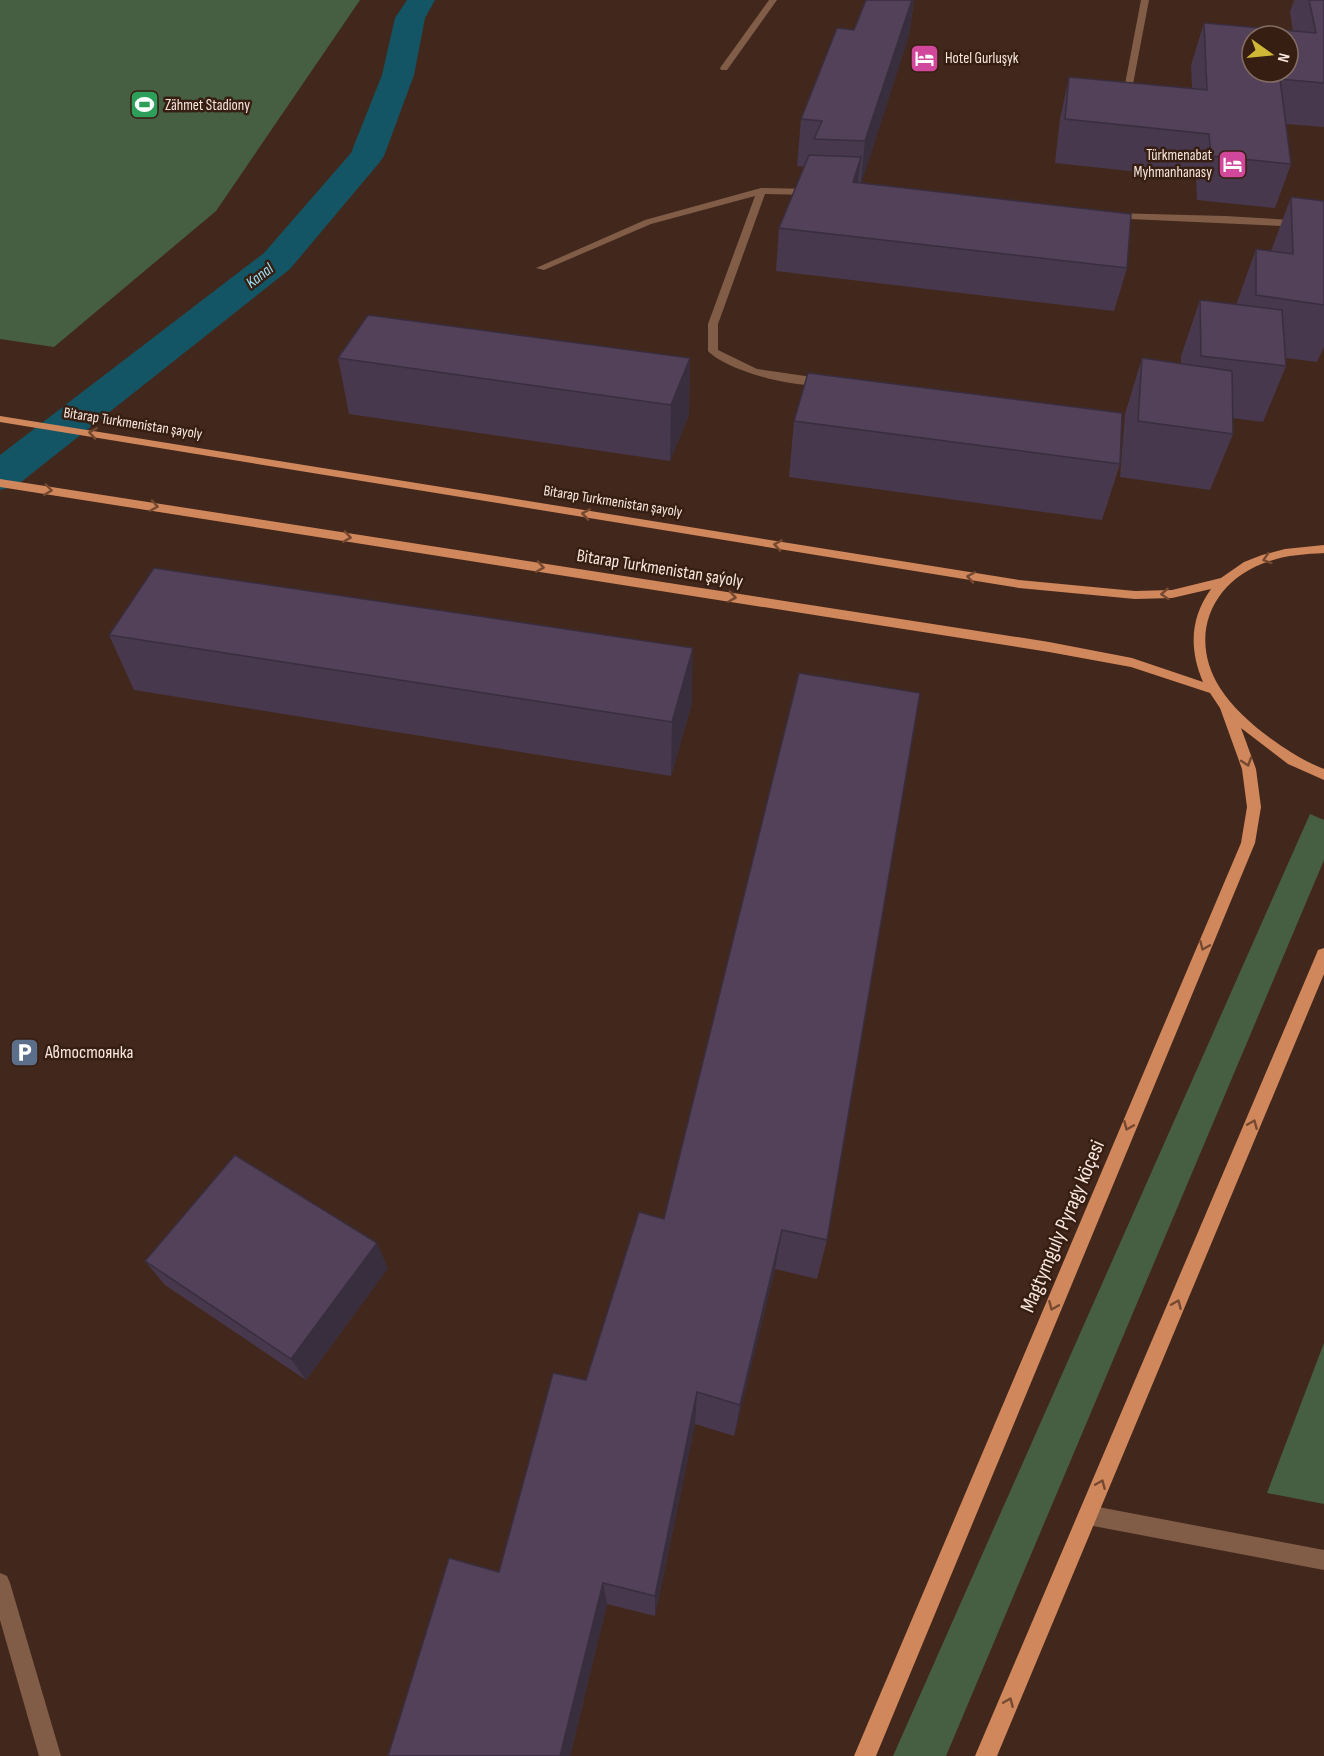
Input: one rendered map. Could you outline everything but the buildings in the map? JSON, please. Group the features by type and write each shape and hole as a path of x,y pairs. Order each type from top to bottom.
{"main road":[{"name":"Bitarap Turkmenistan şayoly","path":"0,419 1019,584 1135,595 1172,594 1222,582"},
{"name":"Bitarap Turkmenistan şaýoly","path":"0,483 1049,647 1132,663 1214,690"},
{"path":"1324,549 1284,553 1249,564 1222,582 1203,607 1197,638 1205,672 1214,690 1227,706 1266,743 1324,775"},
{"name":"Magtymguly Pyragy köçesi","path":"865,1756 1248,843 1254,807 1250,769 1227,706"},
{"path":"986,1756 1324,955"}],"lane":[{"path":"724,68 773,0"},
{"path":"1126,104 1145,0"},
{"path":"541,268 648,222 762,191 821,193"},
{"path":"762,191 713,324 713,351 728,363 756,374 836,383"},
{"path":"1095,216 1225,219 1324,225"},
{"path":"1088,1515 1324,1560"},
{"path":"0,1583 50,1756"}],"green space":[{"name":"Zähmet Stadiony","path":"0,0 360,0 216,211 54,347 0,339"},
{"path":"1310,814 1324,820 1324,860 946,1756 893,1756"},
{"path":"1324,1343 1324,1504 1267,1493"}],"waterway":[{"name":"Kanal","path":"0,476 277,261 367,156 398,75 410,18 421,0"}],"place":[{"name":"Hotel Gurluşyk","path":"924,58"},
{"name":"Zähmet Stadiony","path":"144,105"},
{"name":"Türkmenabat Myhmanhanasy","path":"1233,164"},
{"name":"Автостоянка","path":"24,1052"}]}
